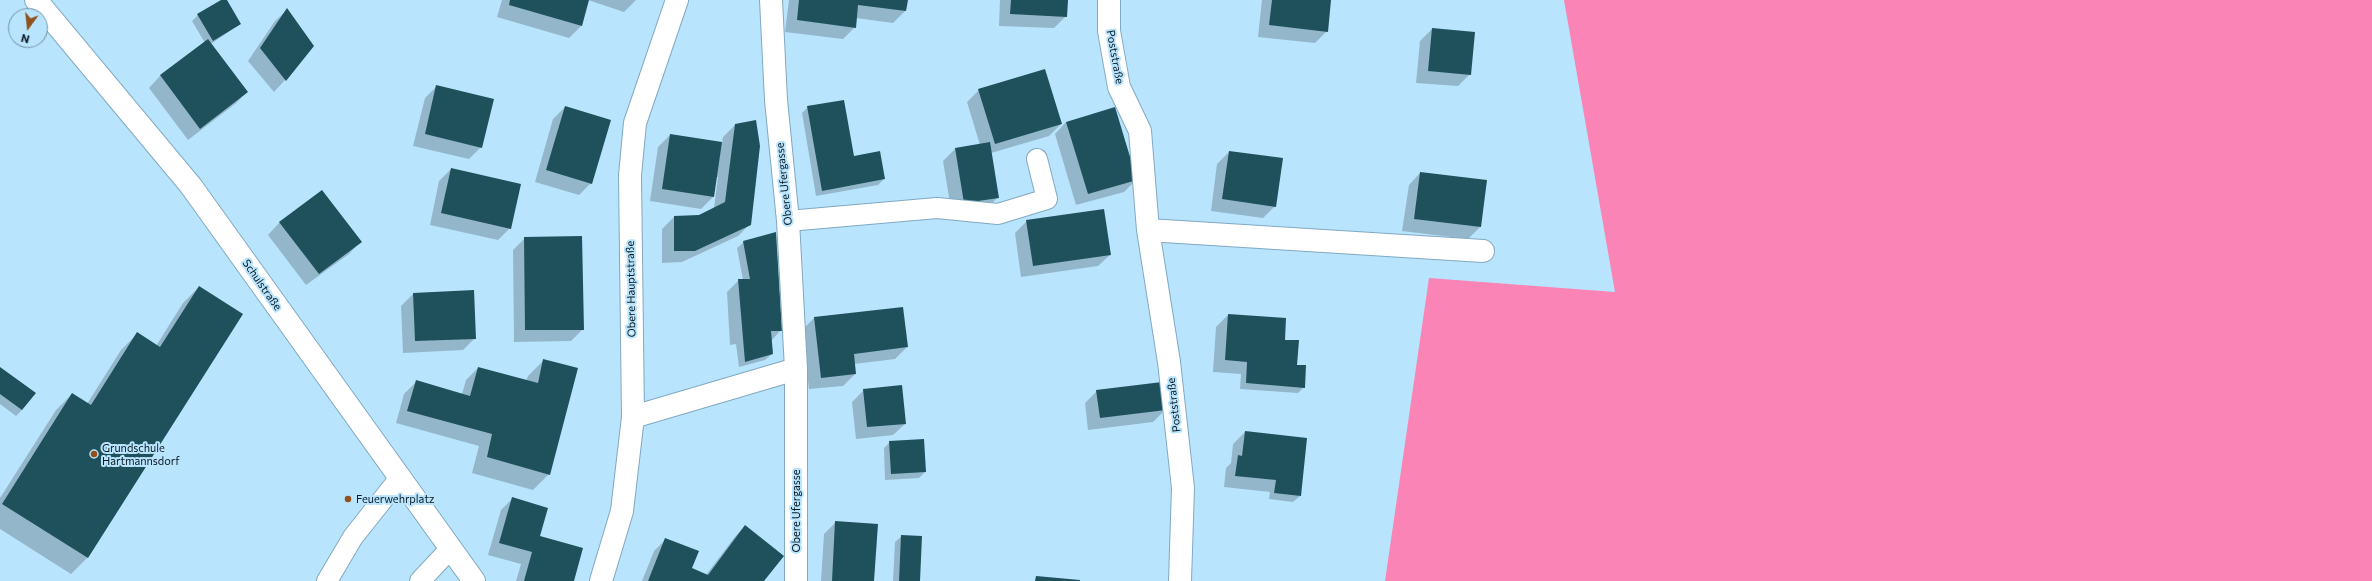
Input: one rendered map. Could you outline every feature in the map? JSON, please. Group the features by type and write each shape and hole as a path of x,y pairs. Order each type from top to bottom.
{"street":[{"name":"Schulstraße","path":"36,0 191,186 474,581"},
{"name":"Obere Hauptstraße","path":"601,581 622,511 633,417 630,175 635,123 677,0"},
{"name":"Obere Ufergasse","path":"771,0 776,100 788,221 796,369 796,581"},
{"name":"Poststraße","path":"1109,0 1109,31 1119,87 1140,131 1148,230 1169,362 1183,488 1180,581"},
{"path":"1148,230 1483,251"},
{"path":"633,417 796,369"}],"lane":[{"path":"788,221 937,208 998,214 1047,199 1037,159"},
{"path":"327,581 354,537 399,478"},
{"path":"420,581 450,549"}],"shaded area":[{"path":"1564,0 2372,0 2372,581 1385,581 1429,278 1615,292"}],"building":[{"path":"221,0 227,0 241,24 213,41 197,14"},
{"path":"510,0 589,0 582,26 509,5"},
{"path":"799,0 908,0 906,11 858,5 856,28 797,20"},
{"path":"1011,0 1068,0 1067,17 1010,14"},
{"path":"1272,0 1331,0 1328,32 1269,25"},
{"path":"287,8 314,46 286,81 260,48"},
{"path":"1432,28 1475,32 1471,75 1428,71"},
{"path":"208,39 248,92 200,129 160,75"},
{"path":"1045,69 1062,124 995,144 978,89"},
{"path":"436,85 494,99 482,148 425,134"},
{"path":"844,100 854,156 880,151 885,179 822,191 807,106"},
{"path":"565,106 611,120 592,184 546,170"},
{"path":"1115,107 1137,180 1088,194 1066,122"},
{"path":"756,120 760,146 751,225 695,251 674,251 674,216 699,215 725,202 735,124"},
{"path":"670,134 722,142 714,197 662,189"},
{"path":"990,142 999,198 964,203 955,148"},
{"path":"1229,151 1283,158 1276,207 1222,199"},
{"path":"451,168 521,184 511,229 441,213"},
{"path":"1420,172 1487,180 1481,227 1414,219"},
{"path":"322,190 362,242 319,274 279,222"},
{"path":"1104,209 1111,255 1033,266 1026,220"},
{"path":"776,232 782,331 771,331 773,354 745,362 738,279 750,279 743,241"},
{"path":"582,236 584,330 525,330 524,237"},
{"name":"Grundschule Hartmannsdorf","path":"199,286 243,314 88,558 2,504 72,393 91,405 137,332 160,347"},
{"path":"474,290 476,339 415,341 413,293"},
{"path":"903,307 908,347 854,354 856,374 821,378 814,317"},
{"path":"1228,314 1286,318 1285,340 1299,340 1297,365 1306,365 1305,388 1246,383 1247,362 1225,360"},
{"path":"543,359 578,368 550,475 487,457 492,434 407,411 416,380 470,396 478,367 538,383"},
{"path":"0,367 36,393 22,410 0,394"},
{"path":"1162,382 1166,410 1100,418 1096,390"},
{"path":"902,385 906,424 867,427 863,389"},
{"path":"1245,431 1307,438 1301,496 1274,493 1276,480 1235,476 1238,455 1242,456"},
{"path":"924,439 926,472 891,474 889,441"},
{"path":"512,497 548,508 540,536 583,548 574,581 524,581 532,552 499,543"},
{"path":"835,521 878,524 874,581 832,581"},
{"path":"745,525 784,556 764,581 648,581 665,538 699,551 692,568 708,575"},
{"path":"901,535 922,536 920,581 899,581"},
{"path":"1036,576 1080,580 1080,581 1035,581"}],"place":[{"name":"Grundschule Hartmannsdorf","path":"94,454"},
{"name":"Feuerwehrplatz","path":"348,499"}]}
